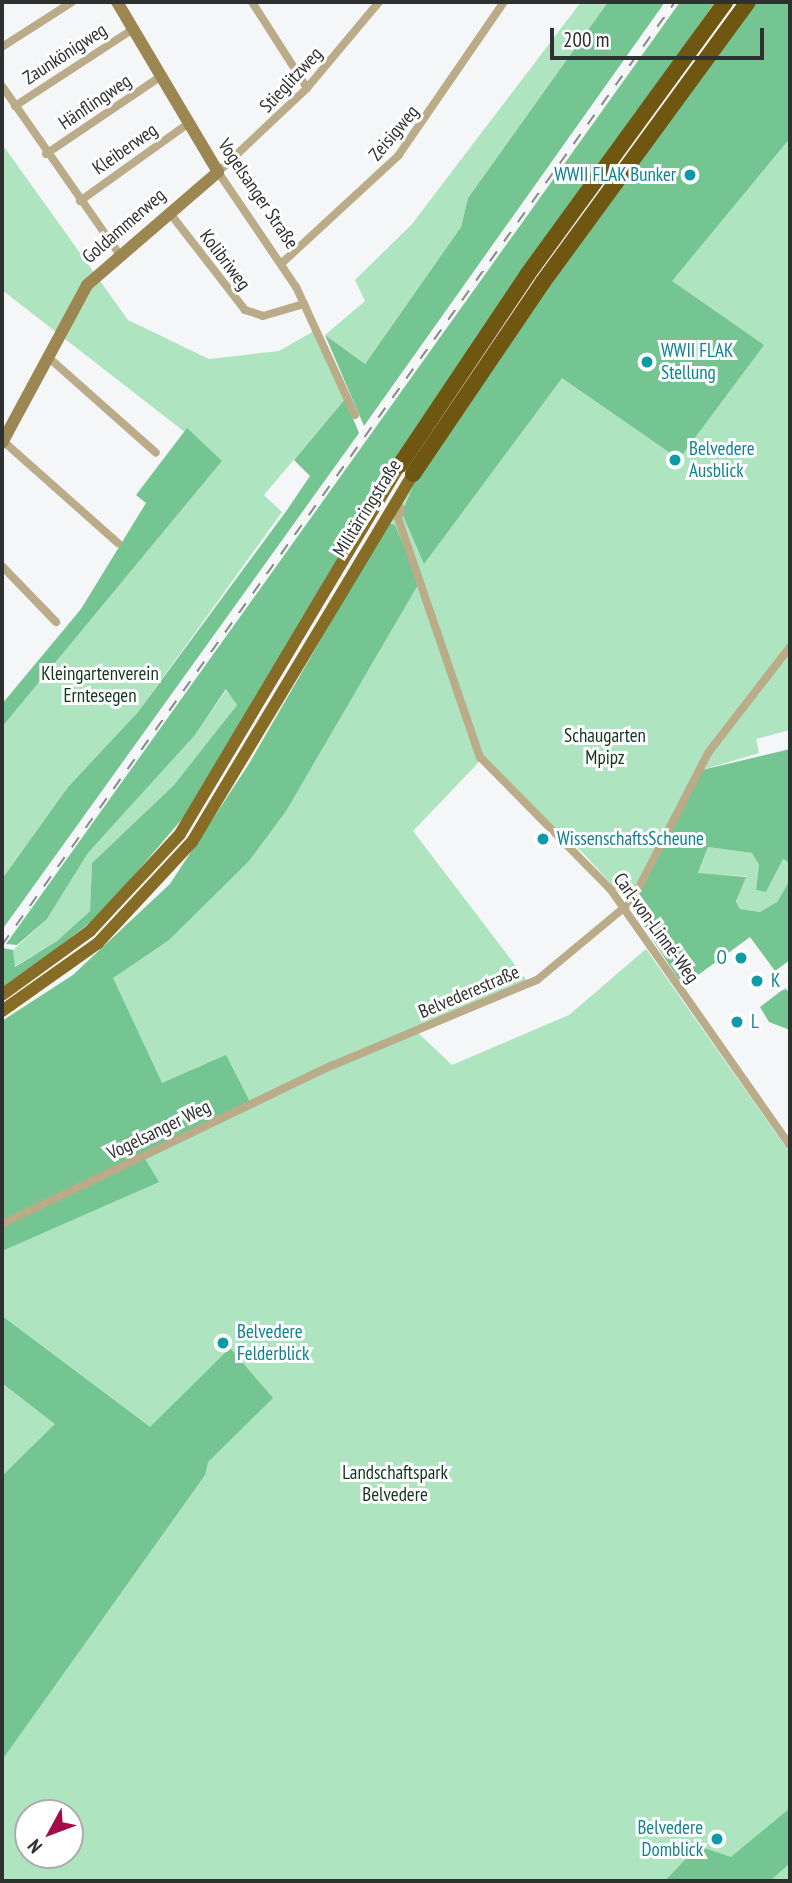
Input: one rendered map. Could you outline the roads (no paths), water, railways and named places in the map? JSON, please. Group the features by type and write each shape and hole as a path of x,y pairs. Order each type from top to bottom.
{"highway":[{"name":"Militärringstraße","path":"406,469 748,2"},
{"name":"Militärringstraße","path":"406,469 520,286 723,5"}],"main road":[{"name":"Militärringstraße","path":"2,995 90,931 180,834 406,469"},
{"name":"Militärringstraße","path":"2,1011 98,943 192,842 406,469"}],"street":[{"path":"2,47 72,2"},
{"name":"Vogelsanger Straße","path":"117,2 218,172 282,263 355,415"},
{"path":"252,2 307,88"},
{"name":"Stieglitzweg","path":"218,172 307,88 379,2"},
{"name":"Zeisigweg","path":"282,263 398,156 504,2"},
{"name":"Zaunkönigweg","path":"15,106 133,29"},
{"name":"Hänflingweg","path":"47,154 161,76"},
{"path":"2,86 118,252"},
{"name":"Kleiberweg","path":"80,201 189,123"},
{"name":"Goldammerweg","path":"118,543 2,442 87,285 118,252 218,172"},
{"name":"Kolibriweg","path":"169,212 245,310 263,316 304,304"},
{"path":"48,357 156,453"},
{"name":"Carl-von-Linné-Weg","path":"401,508 398,518 480,757 585,858 625,909 790,1146"},
{"path":"2,566 55,622"},
{"name":"Belvederestraße","path":"331,1066 537,980 625,909 708,753 790,647"},
{"name":"Vogelsanger Weg","path":"2,1224 331,1066"}],"railway":[{"path":"2,945 675,2"}],"place":[{"name":"WWII FLAK Bunker","path":"690,175"},
{"name":"WWII FLAK Stellung","path":"647,362"},
{"name":"Belvedere Ausblick","path":"675,460"},
{"name":"WissenschaftsScheune","path":"543,839"},
{"name":"O","path":"741,958"},
{"name":"K","path":"757,981"},
{"name":"L","path":"737,1022"},
{"name":"Belvedere Felderblick","path":"223,1343"},
{"name":"Belvedere Domblick","path":"717,1839"}],"park label":[{"name":"Kleingartenverein Erntesegen","path":"100,685"},
{"name":"Schaugarten Mpipz","path":"605,747"},
{"name":"Landschaftspark Belvedere","path":"395,1484"}]}
